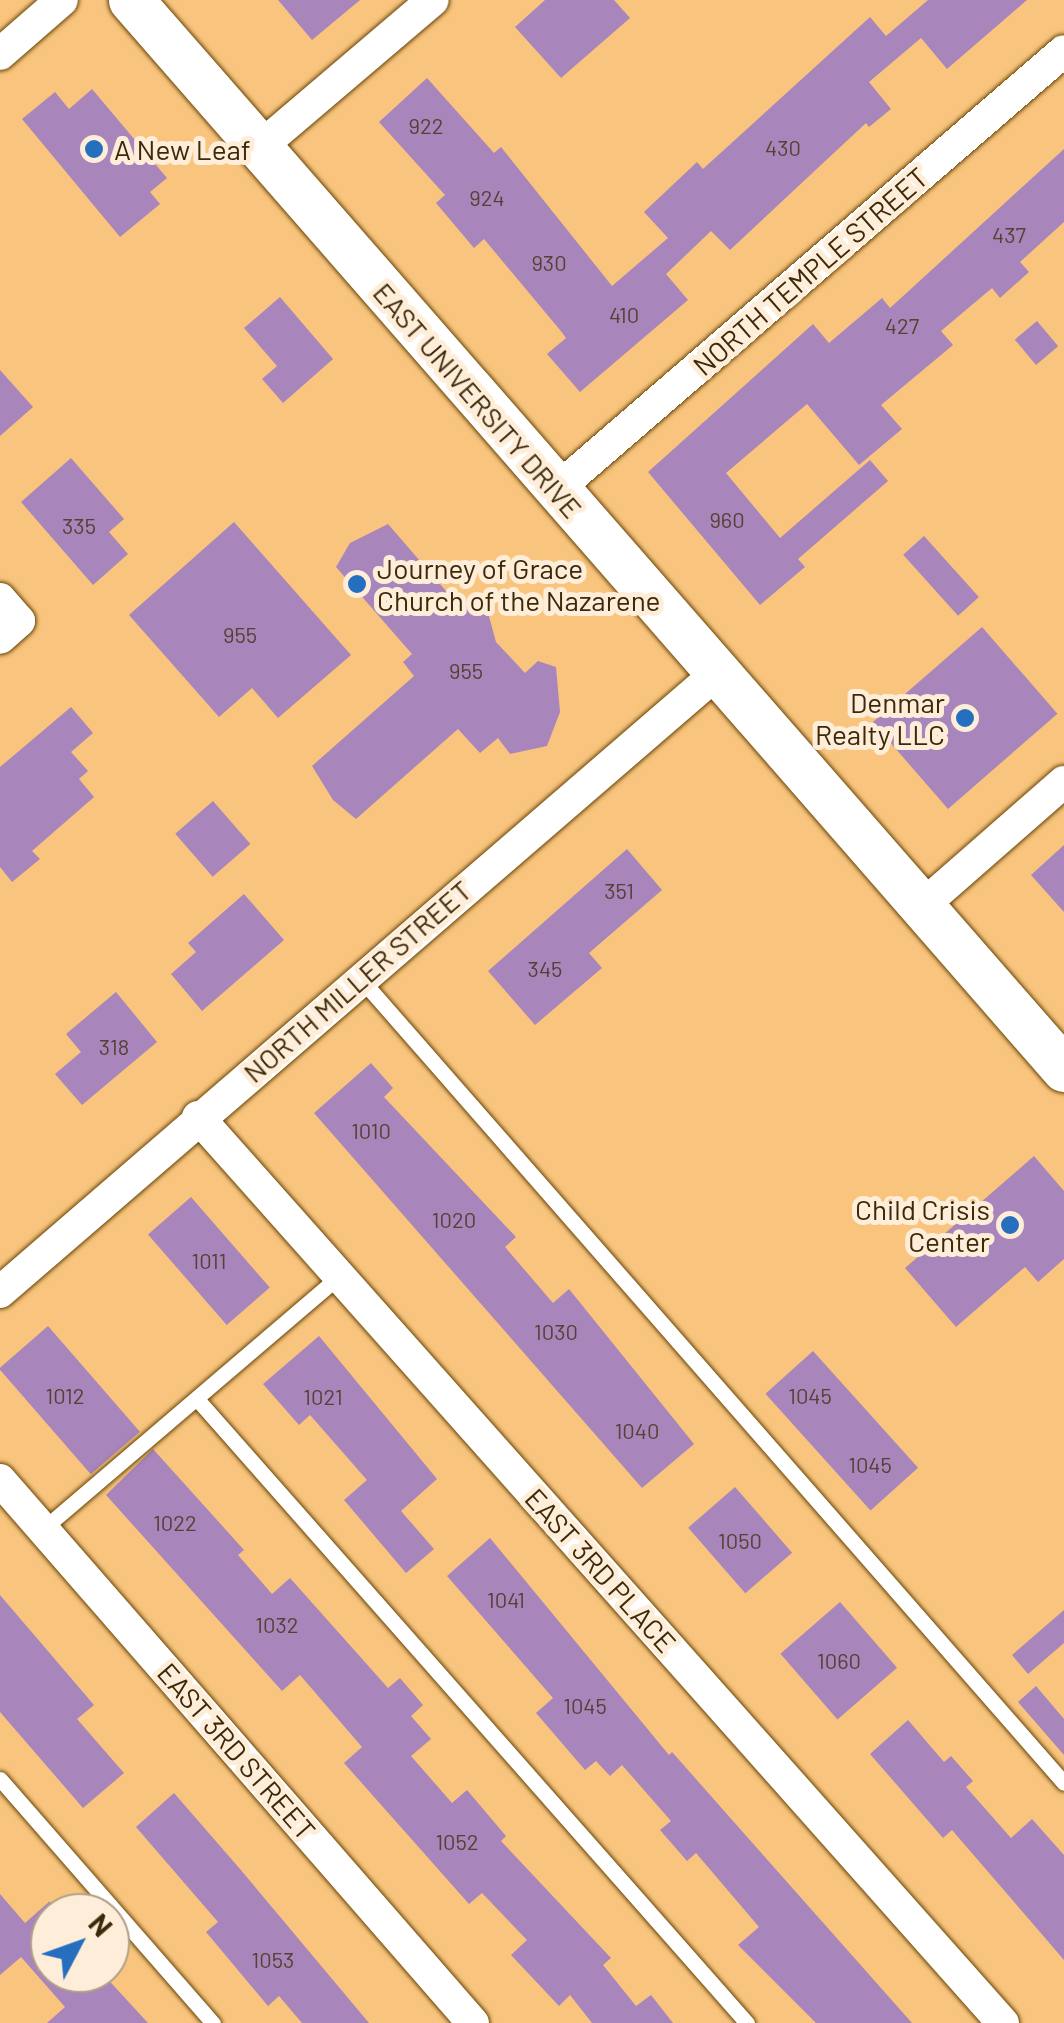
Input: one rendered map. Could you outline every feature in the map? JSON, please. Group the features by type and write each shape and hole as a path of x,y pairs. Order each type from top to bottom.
{"main road":[{"name":"EAST UNIVERSITY DRIVE","path":"131,0 1064,1069"}],"street":[{"path":"0,54 62,0"},
{"path":"259,148 433,0"},
{"name":"NORTH TEMPLE STREET","path":"556,490 1064,52"},
{"name":"NORTH MILLER STREET","path":"0,1292 716,674"},
{"path":"921,907 1064,782"},
{"name":"EAST 3RD PLACE","path":"198,1118 1004,2023"},
{"name":"EAST 3RD STREET","path":"0,1480 473,2023"}],"lane":[{"path":"360,978 1064,1783"},
{"path":"43,1529 339,1276"},
{"path":"197,1399 747,2023"},
{"path":"0,1779 213,2023"}],"building":[{"path":"278,0 360,0 312,40"},
{"path":"545,0 614,0 630,18 561,78 515,27"},
{"path":"928,0 1027,0 947,69 921,38 869,82 891,109 869,127 866,123 730,250 711,231 666,274 688,300 580,392 547,354 566,338 484,239 474,248 436,203 445,195 379,122 427,78 494,153 501,147 612,286 668,238 644,212 697,162 703,169 870,17 886,36"},
{"name":"A New Leaf","path":"92,89 167,178 150,192 160,204 120,237 22,119 55,92 69,109"},
{"path":"1064,149 1064,222 1020,262 1029,272 1000,298 992,288 941,331 953,345 881,405 902,429 859,465 807,404 726,473 780,538 870,460 888,481 798,559 805,567 760,605 648,472 813,324 829,343 882,298 890,308"},
{"path":"280,297 333,359 283,403 262,379 277,366 244,328"},
{"path":"1037,321 1058,346 1036,365 1015,340"},
{"path":"0,370 33,407 0,436"},
{"path":"71,458 124,519 109,532 128,554 93,585 21,502"},
{"path":"234,522 351,655 278,718 252,688 219,717 129,615"},
{"path":"388,524 459,606 467,599 487,609 496,642 525,673 538,661 556,667 560,712 547,746 510,754 498,738 480,753 458,729 356,819 333,800 312,766 414,676 403,662 412,654 336,567 350,543"},
{"path":"924,536 979,597 958,616 903,555"},
{"name":"Denmar Realty LLC","path":"982,627 1057,714 948,809 873,722"},
{"path":"71,707 93,733 71,752 88,771 79,779 94,797 32,851 40,859 12,882 0,867 0,767"},
{"path":"213,801 250,844 213,877 175,834"},
{"path":"1064,845 1064,912 1031,875"},
{"path":"627,849 662,890 589,953 602,968 535,1025 488,971"},
{"path":"244,894 284,940 202,1011 171,974 196,952 188,943"},
{"path":"116,992 157,1042 82,1105 55,1074 81,1052 66,1034"},
{"path":"371,1063 393,1088 384,1097 516,1237 505,1247 553,1303 569,1289 694,1444 642,1488 314,1113"},
{"name":"Child Crisis Center","path":"1034,1156 1064,1191 1064,1259 1038,1282 1025,1267 956,1327 905,1268"},
{"path":"191,1197 270,1288 227,1325 148,1234"},
{"path":"48,1326 140,1432 91,1474 0,1370"},
{"path":"319,1336 437,1479 401,1511 434,1549 406,1573 344,1500 367,1480 310,1415 299,1425 263,1384"},
{"path":"813,1351 918,1468 870,1510 765,1394"},
{"path":"153,1449 244,1550 238,1555 272,1594 290,1578 388,1688 400,1678 423,1705 411,1716 431,1739 411,1756 452,1803 467,1790 506,1836 501,1841 611,1958 603,1965 636,2006 651,1995 673,2023 592,2023 570,1995 559,2006 511,1955 527,1940 482,1893 469,1904 344,1763 362,1747 300,1675 282,1691 106,1495"},
{"path":"735,1487 792,1553 745,1593 688,1528"},
{"path":"490,1538 669,1755 672,1752 912,2023 816,2023 738,1945 759,1927 696,1853 687,1861 660,1830 671,1821 622,1765 610,1776 596,1761 585,1770 536,1713 553,1698 447,1576"},
{"path":"0,1595 94,1705 77,1719 124,1773 83,1808 0,1712"},
{"path":"840,1602 897,1668 837,1719 780,1654"},
{"path":"1064,1610 1064,1643 1028,1674 1012,1655"},
{"path":"1036,1686 1064,1719 1064,1755 1018,1702"},
{"path":"908,1720 944,1762 951,1756 973,1781 966,1787 1011,1838 1032,1819 1064,1855 1064,1960 952,1830 943,1838 870,1754"},
{"path":"174,1793 369,2023 302,2023 279,1996 268,2006 206,1932 218,1922 136,1827"},
{"path":"0,1894 25,1923 30,1919 30,1967 21,1957 0,1975"},
{"path":"53,1993 120,1993 148,2023 47,2023 65,2007"}],"place":[{"name":"A New Leaf","path":"94,149"},
{"name":"Journey of Grace Church of the Nazarene","path":"357,584"},
{"name":"Denmar Realty LLC","path":"965,718"},
{"name":"Child Crisis Center","path":"1010,1225"}]}
